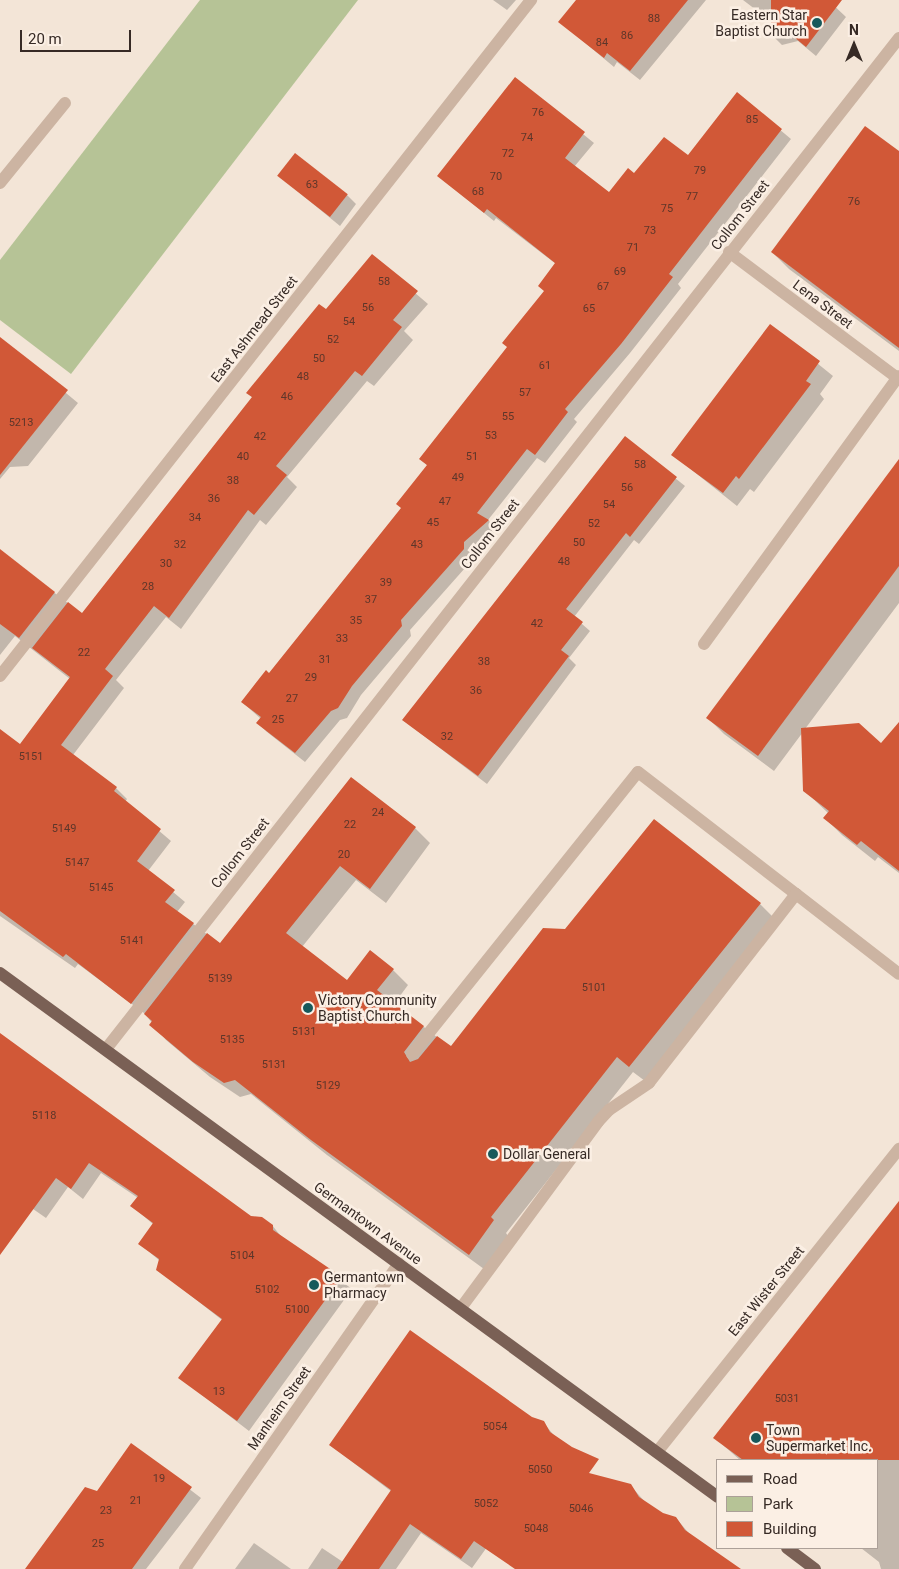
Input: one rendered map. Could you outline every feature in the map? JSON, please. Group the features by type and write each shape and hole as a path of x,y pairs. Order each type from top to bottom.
{"main road":[{"name":"Germantown Avenue","path":"0,973 716,1496"},
{"path":"788,1549 815,1569"}],"street":[{"name":"East Ashmead Street","path":"0,676 531,0"},
{"name":"Collom Street","path":"106,1049 729,252 899,38"},
{"path":"0,183 65,103"},
{"name":"Lena Street","path":"729,252 899,378"},
{"path":"704,644 899,378"},
{"path":"412,1054 638,772 899,974"},
{"path":"460,1309 598,1122 609,1110 649,1083 796,894"},
{"name":"East Wister Street","path":"657,1452 899,1149"},
{"name":"Manheim Street","path":"185,1569 399,1264"}],"green space":[{"path":"200,0 358,0 71,374 0,320 0,260"}],"building":[{"path":"576,0 688,0 630,71 607,53 604,58 558,22"},
{"path":"771,0 842,0 806,47 788,32 771,36"},
{"path":"515,77 585,132 565,158 609,192 628,168 634,173 664,137 688,155 737,92 782,129 669,274 673,277 621,344 565,409 568,412 535,455 527,449 477,513 489,520 464,542 464,549 401,620 402,626 352,686 338,708 331,711 295,753 256,723 261,717 241,702 266,670 269,673 401,508 396,504 427,465 419,459 507,347 502,343 544,291 538,286 555,263 487,209 484,213 437,176"},
{"path":"865,126 899,151 899,348 771,252"},
{"path":"295,153 348,194 330,217 277,176"},
{"path":"372,254 418,291 393,320 402,327 362,376 355,371 276,466 287,475 254,515 248,510 169,618 154,606 105,669 113,676 61,745 117,787 114,791 161,829 137,861 175,890 165,902 194,923 131,1004 66,954 63,957 0,911 0,729 20,744 70,677 32,648 68,602 82,613 252,397 246,393 319,304 326,309"},
{"path":"770,324 820,361 806,381 811,384 739,479 736,476 723,493 671,455"},
{"path":"0,337 68,390 0,475"},
{"path":"625,436 677,477 630,537 626,533 566,609 583,622 561,650 569,656 478,776 402,720"},
{"path":"899,459 899,566 758,756 706,718"},
{"path":"0,549 55,592 19,638 0,624"},
{"path":"899,722 899,871 861,841 857,845 823,818 829,811 803,791 801,728 859,723 881,743"},
{"path":"351,777 416,827 370,889 340,866 286,933 347,980 370,950 394,969 377,990 424,1026 404,1052 410,1062 418,1059 437,1036 451,1046 543,928 565,929 654,819 761,903 629,1067 617,1057 491,1217 494,1220 469,1255 311,1140 235,1080 224,1083 193,1062 149,1025 152,1021 144,1014 207,933 220,943"},
{"path":"0,1033 251,1216 262,1217 273,1225 273,1230 342,1277 237,1421 178,1378 222,1319 156,1270 159,1259 138,1244 153,1223 130,1206 138,1196 89,1163 71,1189 56,1178 0,1255"},
{"path":"899,1201 899,1460 742,1459 713,1438"},
{"path":"410,1330 532,1417 544,1421 550,1432 572,1447 599,1459 589,1473 631,1484 639,1497 663,1513 676,1517 685,1530 741,1569 515,1569 474,1541 461,1559 410,1524 379,1569 337,1569 391,1490 329,1445"},
{"path":"131,1443 192,1487 132,1569 25,1569 85,1487 97,1491"}],"place":[{"name":"Eastern Star Baptist Church","path":"817,23"},
{"name":"Victory Community Baptist Church","path":"308,1008"},
{"name":"Dollar General","path":"493,1154"},
{"name":"Germantown Pharmacy","path":"314,1285"},
{"name":"Town Supermarket Inc.","path":"756,1438"}]}
